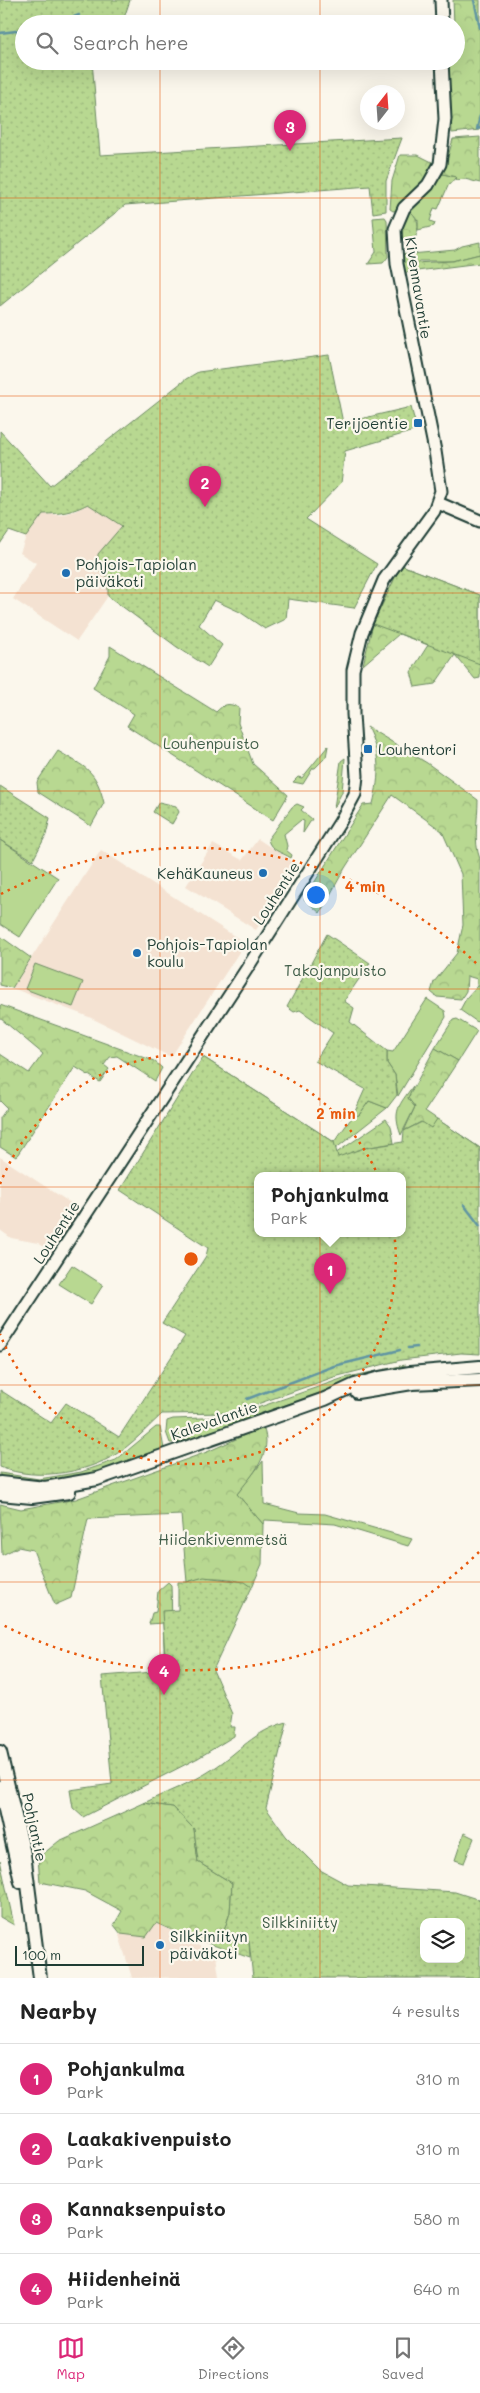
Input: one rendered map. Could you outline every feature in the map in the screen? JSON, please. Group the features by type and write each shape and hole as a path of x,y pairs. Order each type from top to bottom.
{"main road":[{"name":"Kalevalantie","path":"0,1484 45,1488 98,1479 342,1392 355,1385 410,1372 480,1367"},
{"name":"Kalevalantie","path":"342,1392 412,1383 480,1380"},
{"name":"Kalevalantie","path":"0,1494 32,1497 59,1495 85,1487 98,1479"},
{"name":"Pohjantie","path":"0,1752 24,1854 40,1978"},
{"name":"Pohjantie","path":"0,1787 24,1893 31,1909"}],"street":[{"path":"441,0 442,15"},
{"name":"Kivennavantie","path":"438,503 441,482 397,264 395,229 404,208 430,183 440,164 445,119 442,70"},
{"path":"438,503 480,521"},
{"name":"Louhentie","path":"0,1345 246,970 351,804 357,776 353,714 353,670 359,642 384,580 438,503"}],"shaded area":[{"name":"Pohjois-Tapiolan päiväkoti","path":"88,504 123,526 116,535 108,577 108,596 77,641 13,599 36,563 20,553 26,537 43,514 62,515"},
{"path":"258,839 298,865 256,930 186,886 213,844 242,860"},
{"name":"Pohjois-Tapiolan koulu","path":"101,850 245,943 171,1057 89,1017 12,988"},
{"path":"0,1157 86,1213 58,1256 38,1243 11,1238 0,1230"},
{"name":"Silkkiniityn päiväkoti","path":"138,1923 156,1923 216,1955 219,1977 132,1978 119,1935"}],"green space":[{"path":"0,0 130,0 125,15 15,15 15,70 93,70 100,155 402,138 386,181 386,211 373,213 370,186 125,205 0,306"},
{"path":"453,0 480,0 480,130 452,133 448,70 465,70 465,15 454,15"},
{"path":"480,137 480,183 465,179 455,180 456,177 443,174 453,139"},
{"path":"400,155 418,155 434,163 426,179 398,210 393,211 390,209 392,181"},
{"path":"443,174 456,177 448,186 438,209 434,208 430,221 435,223 434,226 418,230 418,220 410,211"},
{"path":"410,211 417,221 417,231 415,239 403,240 400,238 403,219"},
{"path":"385,217 387,220 388,257 383,263 368,264 376,252 373,218"},
{"path":"480,242 480,254 452,261 419,261 410,268 409,272 403,273 400,255 455,250 462,246"},
{"path":"480,254 480,263 409,272 414,263 452,261"},
{"path":"329,355 343,423 411,407 417,430 345,451 341,483 306,519 377,564 354,608 288,599 286,619 265,629 240,612 214,600 199,625 222,645 208,667 177,647 108,596 108,577 98,570 98,554 122,526 88,504 66,512 43,514 26,537 9,531 0,544 0,431 50,486 186,379 198,372"},
{"path":"401,565 480,595 480,678 475,679 455,655 435,684 415,687 411,672 428,645 399,634 363,665 373,624"},
{"path":"401,565 480,595 480,664 373,624"},
{"name":"Louhenpuisto","path":"110,646 216,712 226,705 239,708 238,723 253,764 288,795 273,820 127,726 134,714 93,688 110,656"},
{"path":"367,727 427,763 478,800 476,837 480,859 480,988 477,986 477,979 467,976 466,991 461,999 437,997 431,992 434,982 457,953 463,925 461,874 442,831 392,795 345,868 320,913 304,899 363,805 373,804 378,765 375,746"},
{"path":"328,746 326,757 313,768 303,784 293,782 298,777 302,778"},
{"path":"58,751 83,766 93,776 101,792 104,803 91,826 38,792 37,782"},
{"path":"345,758 342,792 334,808 341,761"},
{"path":"0,786 50,818 46,835 33,860 0,840"},
{"path":"159,802 176,806 179,812 172,824 153,812"},
{"path":"297,804 304,807 301,810 312,819 303,833 304,821 301,820 284,834 286,850 292,855 291,858 274,849 268,839 292,807"},
{"path":"0,840 58,878 20,937 0,924"},
{"name":"Takojanpuisto","path":"327,934 370,963 344,1001 354,1008 350,1022 387,1051 387,1063 395,1075 397,1095 387,1108 369,1101 359,1115 353,1116 365,1089 315,1061 333,1033 300,1010 294,1012 287,1007"},
{"path":"0,936 31,958 12,988 0,985"},
{"path":"35,964 83,982 73,1007 25,989"},
{"path":"477,986 480,988 480,1024 460,1010 467,997"},
{"path":"427,999 445,1011 446,1017 398,1096 395,1075 387,1063 387,1051 393,1052"},
{"path":"0,1005 154,1061 162,1068 155,1081 117,1056 110,1057 104,1065 109,1069 100,1082 75,1067 16,1157 0,1147 0,1118 7,1108 0,1101 0,1054 29,1073 43,1054 0,1018"},
{"path":"457,1019 477,1031 458,1061 435,1048 453,1020"},
{"path":"435,1048 458,1061 425,1111 480,1148 480,1182 406,1233 406,1210 421,1122 404,1131 415,1107 408,1098"},
{"path":"203,1057 334,1142 353,1116 359,1115 369,1101 387,1108 325,1157"},
{"path":"203,1057 334,1142 338,1157 364,1148 403,1142 404,1131 422,1122 431,1128 437,1119 480,1148 480,1354 461,1353 401,1360 334,1377 232,1413 162,1414 139,1436 112,1457 81,1469 47,1474 31,1474 15,1472 0,1467 0,1390 51,1423 66,1403 119,1437 185,1336 162,1323 206,1256 208,1248 120,1190"},
{"path":"413,1086 408,1098 415,1107 401,1135 397,1120 398,1109"},
{"path":"386,1119 391,1126 394,1143 364,1148 345,1172 332,1156"},
{"path":"72,1265 103,1285 91,1304 59,1284"},
{"path":"405,1365 407,1370 330,1389 182,1442 170,1443 166,1432 167,1421 173,1419 231,1417 344,1378"},
{"path":"156,1427 160,1427 164,1449 124,1464 63,1480 21,1481 0,1477 0,1473 39,1479 81,1472 116,1460"},
{"name":"Hiidenkivenmetsä","path":"263,1427 266,1437 264,1455 255,1471 237,1494 263,1524 262,1564 252,1587 245,1583 220,1578 187,1582 181,1515 88,1519 71,1598 55,1605 33,1550 18,1547 2,1555 0,1504 21,1509 76,1499 207,1452"},
{"path":"263,1461 264,1504 299,1513 325,1514 412,1539 408,1546 335,1524 265,1520 263,1524 237,1494"},
{"path":"204,1577 245,1582 252,1587 213,1670 232,1714 230,1727 235,1727 234,1736 198,1758 83,1817 73,1808 70,1790 112,1784 102,1676 166,1671 162,1611 178,1610 178,1582 187,1582"},
{"path":"168,1582 171,1585 172,1623 184,1670 165,1672 163,1623 149,1624 152,1613 156,1612 158,1591"},
{"name":"Silkkiniitty","path":"287,1722 266,1808 286,1836 320,1870 348,1885 455,1892 480,1900 480,1978 253,1978 249,1941 224,1931 230,1913 232,1883 198,1862 194,1829 173,1807 144,1803 205,1774 247,1742 265,1731"},
{"path":"144,1803 173,1807 194,1829 198,1862 232,1883 230,1913 224,1931 249,1941 250,1958 156,1923 146,1937 121,1934 114,1925 122,1911 85,1891 40,1882 38,1858 59,1841"},
{"path":"464,1833 474,1838 464,1863 455,1860"},
{"path":"0,1860 14,1925 0,1917"}],"waterway":[{"path":"474,0 480,28"},
{"path":"0,33 15,31"},
{"path":"480,116 477,129 480,128"},
{"path":"464,1205 480,1226"},
{"path":"408,1348 417,1347"},
{"path":"247,1399 334,1366 400,1350"}],"place":[{"name":"Kannaksenpuisto","path":"290,151"},
{"name":"Terijoentie","path":"418,423"},
{"name":"Laakakivenpuisto","path":"205,507"},
{"name":"Pohjois-Tapiolan päiväkoti","path":"66,573"},
{"name":"Louhentori","path":"368,749"},
{"name":"KehäKauneus","path":"263,873"},
{"name":"Pohjois-Tapiolan koulu","path":"137,953"},
{"name":"Pohjankulma","path":"330,1294"},
{"name":"Hiidenheinä","path":"164,1695"},
{"name":"Silkkiniityn päiväkoti","path":"160,1945"}]}
